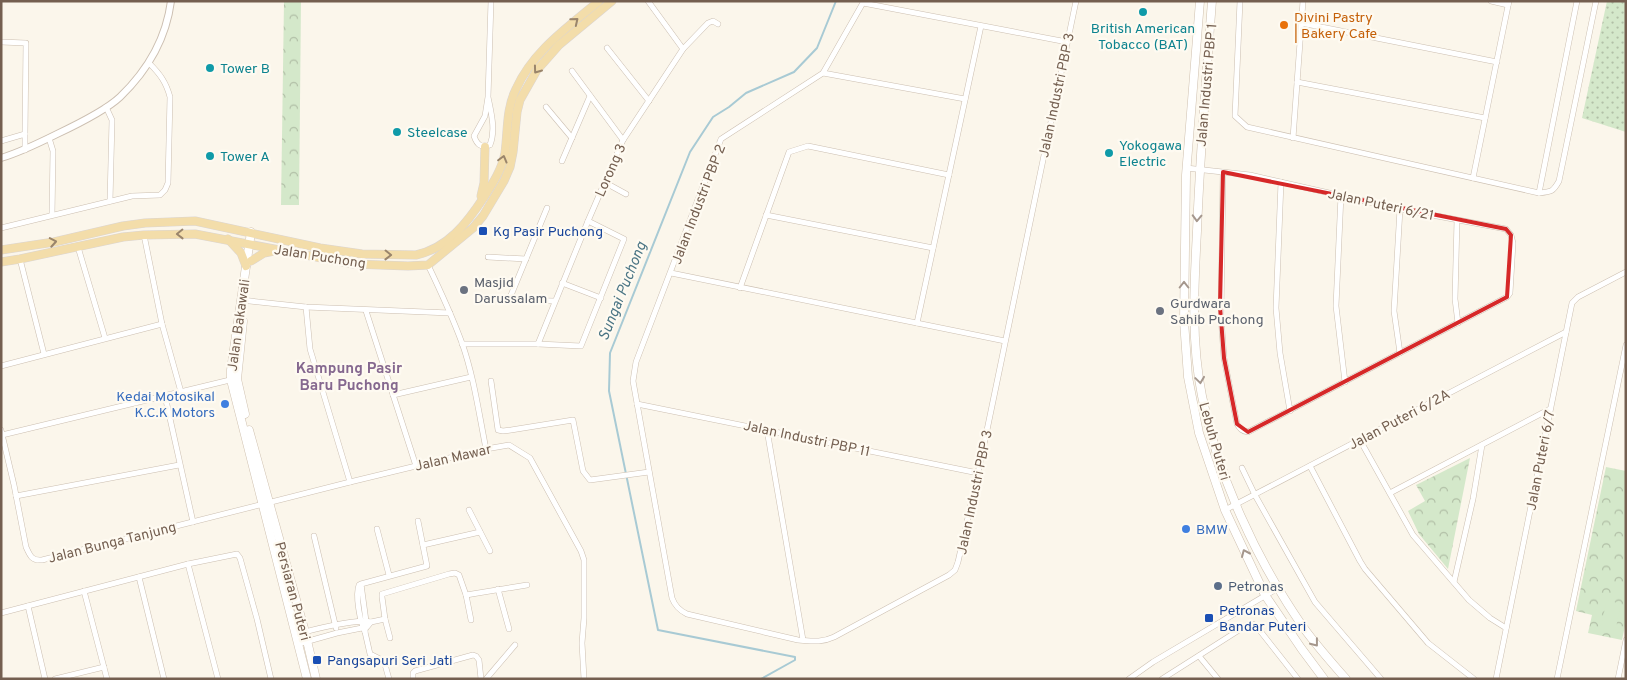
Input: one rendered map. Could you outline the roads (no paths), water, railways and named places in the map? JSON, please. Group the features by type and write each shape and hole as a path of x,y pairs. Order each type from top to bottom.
{"main road":[{"name":"Jalan Puchong","path":"3,249 54,242 123,226 144,223 194,221 320,248 362,254 416,255 434,249 450,239 462,228 493,183 504,153 512,98 520,81 532,63 551,41 599,1"},
{"path":"428,264 474,228 504,181 510,167 513,152 520,100 537,70 558,45 612,1"},
{"name":"Jalan Industri PBP 1","path":"1186,168 1200,1"},
{"name":"Jalan Industri PBP 1","path":"1203,170 1212,1"},
{"path":"472,216 483,191 485,147"},
{"name":"Lebuh Puteri","path":"1186,168 1184,321 1188,377 1201,439 1225,510 1265,595 1324,679"},
{"name":"Lebuh Puteri","path":"1203,170 1194,304 1198,373 1211,436 1236,504 1278,588 1319,649 1346,679"},
{"name":"Jalan Bakawali","path":"253,233 231,370 247,423 266,504"},
{"name":"Jalan Puchong","path":"4,262 123,237 195,234 353,264 408,266 428,264"},
{"path":"228,239 249,264 264,253 281,250"},
{"name":"Persiaran Puteri","path":"266,504 305,632 316,679"},
{"name":"Persiaran Puteri","path":"266,504 295,635 307,679"}],"street":[{"path":"1,158 25,150 83,122 119,98 149,63 159,46 171,1"},
{"path":"488,97 492,140 490,145 485,147 480,146 476,142 474,136 485,116 488,97 491,1"},
{"path":"648,1 683,49"},
{"name":"Jalan Industri PBP 3","path":"637,404 672,598 675,606 680,611 803,640 824,641 949,575 955,570 961,553 1076,1"},
{"path":"1240,1 1234,116 1247,127 1539,193 1550,192 1559,181 1596,1"},
{"path":"1293,138 1303,1"},
{"path":"1473,178 1509,3 1491,1"},
{"path":"1539,193 1577,1"},
{"path":"864,2 1067,42"},
{"name":"Jalan Industri PBP 2","path":"637,404 633,380 636,362 721,139 823,73 864,2"},
{"path":"1301,22 1496,62"},
{"name":"Lorong 3","path":"538,344 623,140 683,49 708,23 718,24"},
{"path":"917,323 981,26"},
{"path":"1,42 26,43 25,150"},
{"path":"607,48 649,101"},
{"path":"1,228 132,196 160,195 165,190 168,183 170,97 161,75 149,63"},
{"path":"572,71 623,140"},
{"path":"823,73 965,99"},
{"path":"1297,82 1485,118"},
{"path":"562,161 590,96"},
{"path":"106,107 112,120 110,201"},
{"path":"546,107 572,138"},
{"path":"1,141 24,134"},
{"path":"49,138 53,151 52,215"},
{"path":"740,288 788,152 808,146 949,175"},
{"name":"Jalan Puteri 6/21","path":"1186,168 1250,175 1400,209 1506,229 1511,235 1512,243 1510,293 1508,297 1458,323"},
{"path":"1223,172 1221,316 1224,358 1237,424 1239,428 1248,432 1458,323 1455,299 1457,220"},
{"path":"604,182 626,194"},
{"path":"1281,182 1276,308 1280,353 1290,411"},
{"path":"1341,196 1336,306 1345,382"},
{"path":"509,300 547,208"},
{"path":"1400,209 1394,311 1400,353"},
{"path":"766,215 933,248"},
{"path":"462,344 581,346 624,239 588,221"},
{"path":"144,235 162,324 180,392"},
{"path":"78,247 105,338"},
{"path":"488,257 526,259"},
{"path":"20,259 44,354"},
{"path":"428,264 462,344 486,449"},
{"name":"Jalan Puteri 6/7","path":"1496,679 1564,333 1572,302 1626,272"},
{"path":"670,273 1005,341"},
{"path":"562,283 601,298"},
{"path":"484,299 554,302"},
{"path":"243,300 306,307 450,314"},
{"path":"306,307 310,349 350,482"},
{"path":"366,311 416,466"},
{"path":"1,366 162,324"},
{"name":"Jalan Puteri 6/2A","path":"1225,510 1564,333"},
{"path":"1557,679 1626,345"},
{"path":"393,395 471,377"},
{"path":"2,433 234,379"},
{"path":"491,381 498,430 511,430 573,420 584,471 590,480 649,472"},
{"path":"166,396 179,465 193,522"},
{"name":"Jalan Industri PBP 11","path":"637,404 978,473"},
{"path":"1390,493 1550,410"},
{"path":"767,430 803,640"},
{"name":"Jalan Bunga Tanjung","path":"2,433 26,547 30,556 37,560 266,504"},
{"path":"1360,440 1413,535 1469,600 1490,618 1506,628"},
{"name":"Jalan Mawar","path":"266,504 350,482 509,445 530,458 581,551 584,560 582,644 584,679"},
{"path":"1454,582 1473,499 1482,446"},
{"path":"16,496 179,465"},
{"path":"1310,466 1365,569 1428,643 1474,679"},
{"path":"1242,468 1255,495 1315,602 1381,679"},
{"path":"469,510 490,551"},
{"path":"389,679 384,661 370,654 365,629 366,621 357,592 361,584 427,566 418,521"},
{"path":"377,529 389,575"},
{"path":"423,544 480,532"},
{"path":"314,536 337,633"},
{"path":"1,613 188,564 237,554 240,558 257,619 271,679"},
{"path":"188,564 218,679"},
{"path":"390,638 385,619 382,594 449,574 460,575 471,620"},
{"path":"139,577 164,679"},
{"path":"466,595 527,585"},
{"path":"1129,679 1153,662 1278,588"},
{"path":"498,589 509,629"},
{"path":"84,592 107,679"},
{"path":"28,606 45,679"},
{"path":"295,635 335,625 385,619"},
{"path":"365,629 366,621"},
{"path":"1162,679 1247,625 1253,624 1298,679"},
{"path":"298,644 337,633 365,629"},
{"path":"1618,679 1626,640"},
{"path":"486,679 515,645"},
{"path":"413,679 415,671 473,655 479,660 481,679"},
{"path":"1199,656 1218,679"},
{"path":"55,679 104,667"}],"waterway":[{"name":"Sungai Puchong","path":"761,679 795,660 795,657 658,630 609,391 610,353 690,152 713,117 746,93 794,72 817,48 836,1"}],"place":[{"name":"British American Tobacco (BAT)","path":"1143,12"},
{"name":"Divini Pastry | Bakery Cafe","path":"1284,25"},
{"name":"Tower B","path":"210,68"},
{"name":"Steelcase","path":"397,132"},
{"name":"Yokogawa Electric","path":"1109,153"},
{"name":"Tower A","path":"210,156"},
{"name":"Kg Pasir Puchong","path":"483,231"},
{"name":"Masjid Darussalam","path":"464,290"},
{"name":"Gurdwara Sahib Puchong","path":"1160,311"},
{"name":"Kedai Motosikal K.C.K Motors","path":"225,404"},
{"name":"BMW","path":"1186,529"},
{"name":"Petronas","path":"1218,586"},
{"name":"Petronas Bandar Puteri","path":"1209,618"},
{"name":"Pangsapuri Seri Jati","path":"317,660"}],"district":[{"name":"Kampung Pasir Baru Puchong","path":"349,376"}]}
